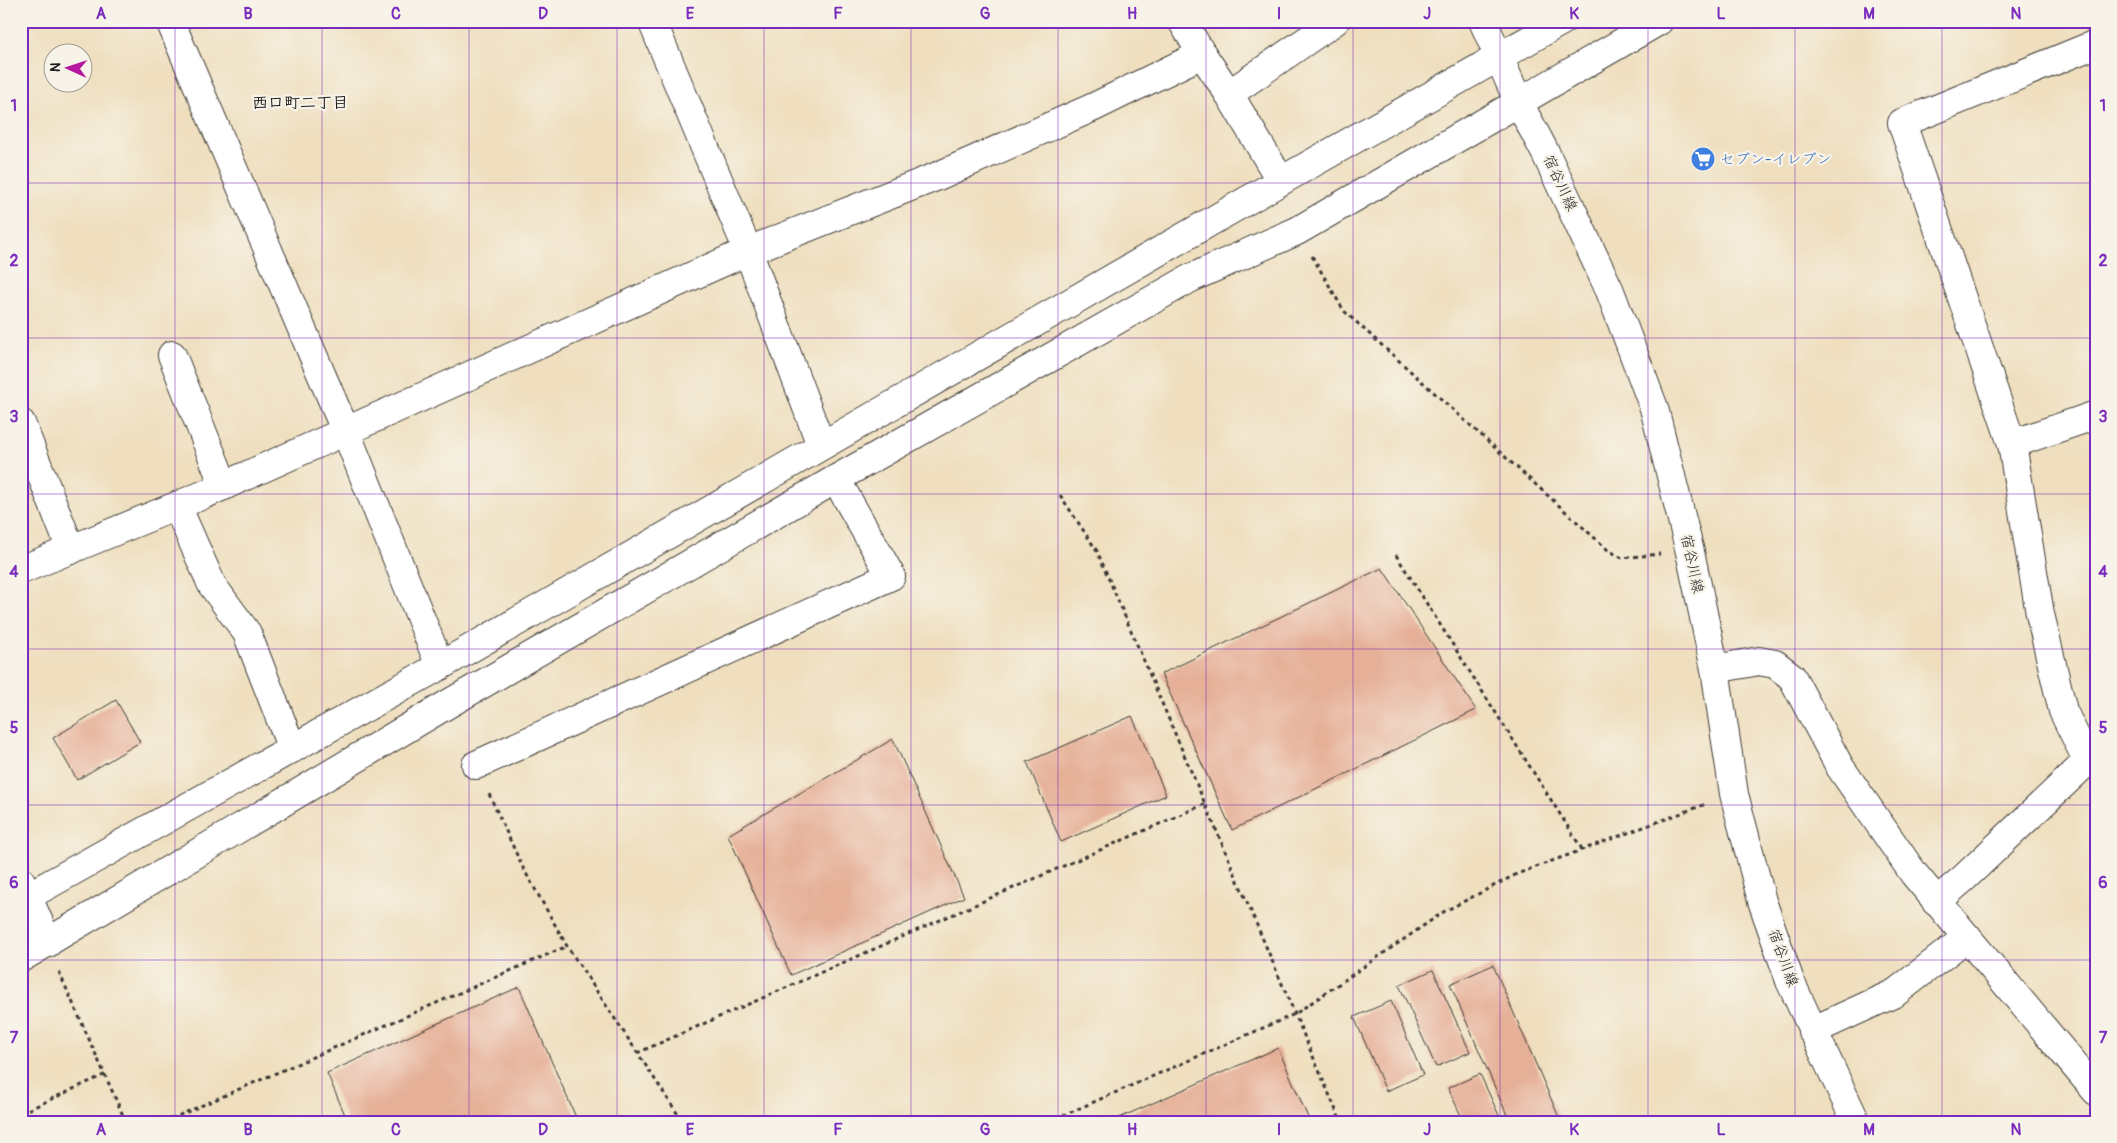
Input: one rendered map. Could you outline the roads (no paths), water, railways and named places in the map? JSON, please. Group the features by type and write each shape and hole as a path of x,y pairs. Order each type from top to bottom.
{"street":[{"path":"170,21 346,432 440,666"},
{"path":"1182,21 1281,180"},
{"path":"1229,94 1335,21"},
{"name":"宿谷川線","path":"1483,21 1519,103 1545,152 1610,291 1654,408 1690,552 1715,669 1734,794 1762,901 1790,981 1856,1122"},
{"path":"48,943 23,893 292,749 440,666 1281,180 1562,21"},
{"path":"21,958 440,709 836,479 1191,278 1297,231 1659,21"},
{"path":"661,24 822,445"},
{"path":"1936,902 1964,878 2092,756 2063,711 2040,614 2012,444 1902,123 2096,44"},
{"path":"21,570 224,486 748,251 938,176 1094,107 1202,54"},
{"path":"172,355 224,486"},
{"path":"2012,444 2096,415"},
{"path":"21,424 71,550"},
{"path":"476,766 891,576 836,479"},
{"path":"177,506 212,585 247,633 292,749"},
{"path":"1715,669 1759,661 1775,664 1792,678 1856,793 1936,902 2096,1091"},
{"path":"1812,1031 1895,993 1967,937"}],"place":[{"name":"セブン-イレブン","path":"1703,159"}],"district":[{"name":"西口町二丁目","path":"300,103"}]}
